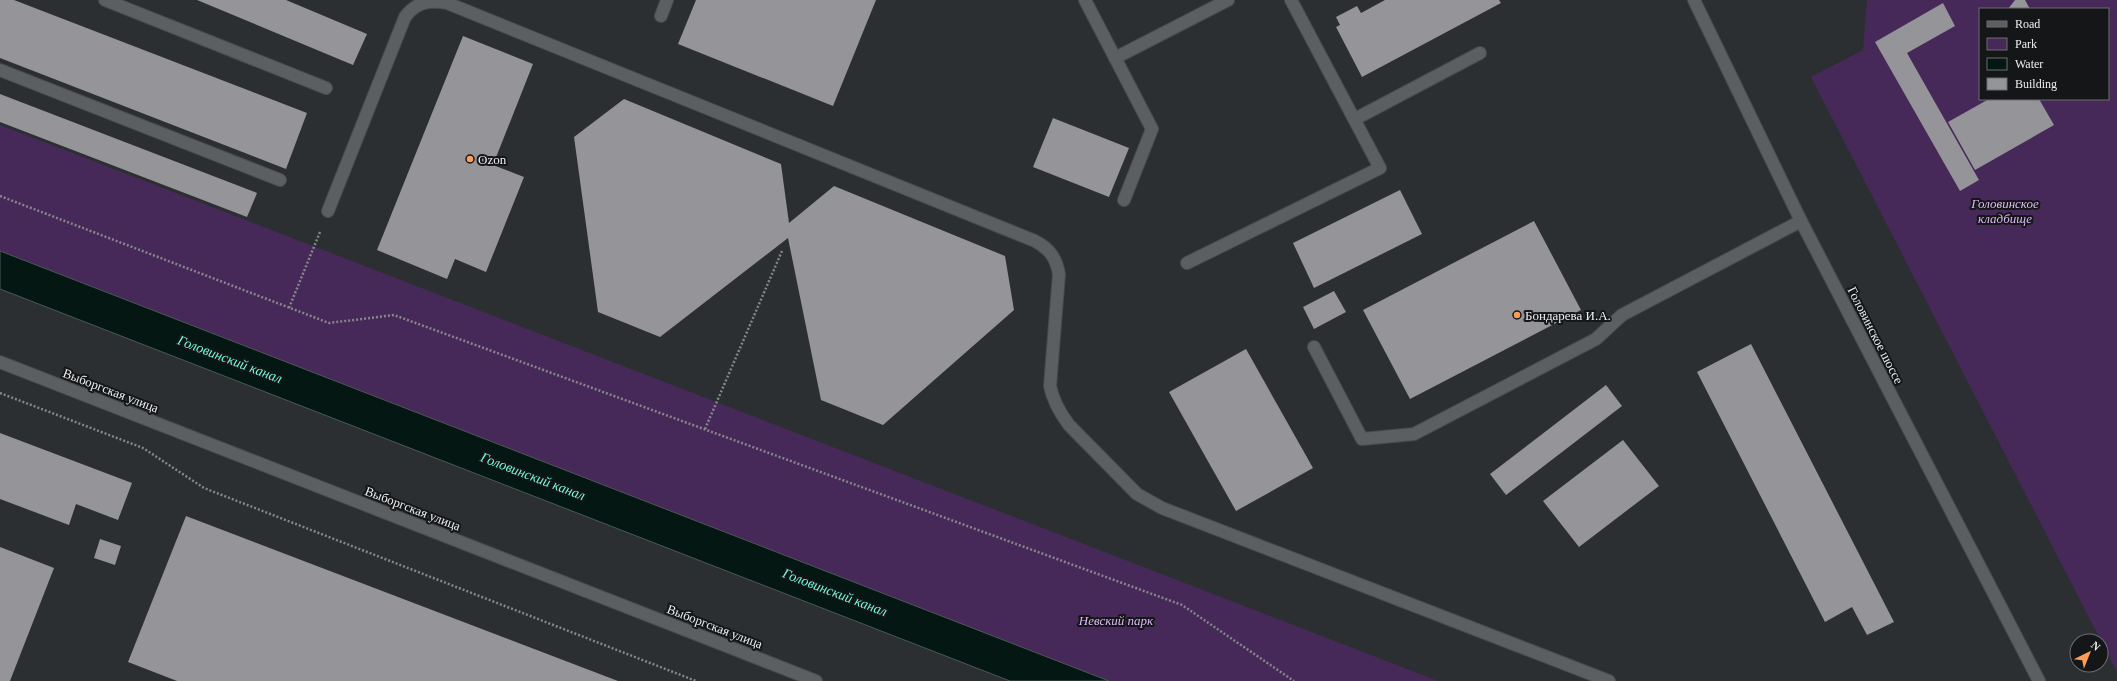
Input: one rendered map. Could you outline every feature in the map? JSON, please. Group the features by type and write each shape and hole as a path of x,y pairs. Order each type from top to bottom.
{"street":[{"path":"105,0 326,88"},
{"path":"328,210 405,17 411,10 425,2 435,0 447,3 1035,241 1046,247 1053,254 1060,274 1050,386 1052,396 1062,416 1069,425 1137,494 1162,508 1609,681"},
{"path":"661,16 667,0"},
{"path":"1085,0 1152,129 1124,200"},
{"path":"1115,58 1228,0"},
{"path":"1187,263 1380,168 1291,0"},
{"name":"Головинское шоссе","path":"1694,0 1801,221 2039,681"},
{"path":"1355,119 1480,53"},
{"path":"0,70 280,180"},
{"path":"1314,347 1362,439 1414,434 1596,339 1622,315 1801,221"},
{"name":"Выборгская улица","path":"0,362 816,681"}],"path":[{"path":"0,196 328,322 394,315 1182,605 1294,681"},
{"path":"289,308 328,210"},
{"path":"706,429 782,251"},
{"path":"0,393 143,448 204,488 696,681"}],"green space":[{"name":"Головинское кладбище","path":"1867,0 2117,0 2117,672 2109,656 2109,633 2097,633 1811,77 1863,50"},
{"name":"Невский парк","path":"0,125 1438,681 1109,681 0,251"}],"water":[{"name":"Головинский канал","path":"0,251 1109,681 1010,681 0,289"}],"building":[{"path":"0,0 14,0 307,113 286,169 0,58"},
{"path":"197,0 286,0 367,34 353,65"},
{"path":"696,0 876,0 833,106 678,44"},
{"path":"1385,0 1499,0 1501,3 1362,77 1336,27 1340,25 1336,17 1357,6 1361,13"},
{"path":"2015,0 2025,0 2029,8 2009,8"},
{"path":"1943,3 1955,26 1907,53 1979,180 1960,191 1875,42"},
{"path":"463,36 533,64 493,165 524,177 486,272 455,259 447,279 377,250"},
{"path":"0,94 257,193 247,217 0,122"},
{"path":"624,99 781,164 789,223 834,186 1005,256 1014,310 883,425 821,400 788,238 660,337 598,312 574,137"},
{"path":"1987,100 2040,100 2054,125 1975,170 1948,122"},
{"path":"1053,118 1129,148 1109,197 1033,167"},
{"path":"1400,190 1422,234 1314,288 1293,243"},
{"path":"1534,221 1581,310 1410,399 1363,310"},
{"path":"1334,291 1346,312 1314,329 1303,307"},
{"path":"1751,344 1894,622 1867,635 1852,607 1825,622 1697,372"},
{"path":"1246,349 1313,468 1236,511 1169,392"},
{"path":"1606,385 1622,406 1506,495 1490,474"},
{"path":"0,433 132,483 118,520 76,504 69,525 0,499"},
{"path":"1623,440 1659,486 1579,547 1543,501"},
{"path":"186,516 618,681 177,681 128,662"},
{"path":"100,539 121,546 115,565 94,558"},
{"path":"0,547 54,568 10,681 0,681"}],"place":[{"name":"Ozon","path":"470,159"},
{"name":"Бондарева И.А.","path":"1517,315"}]}
